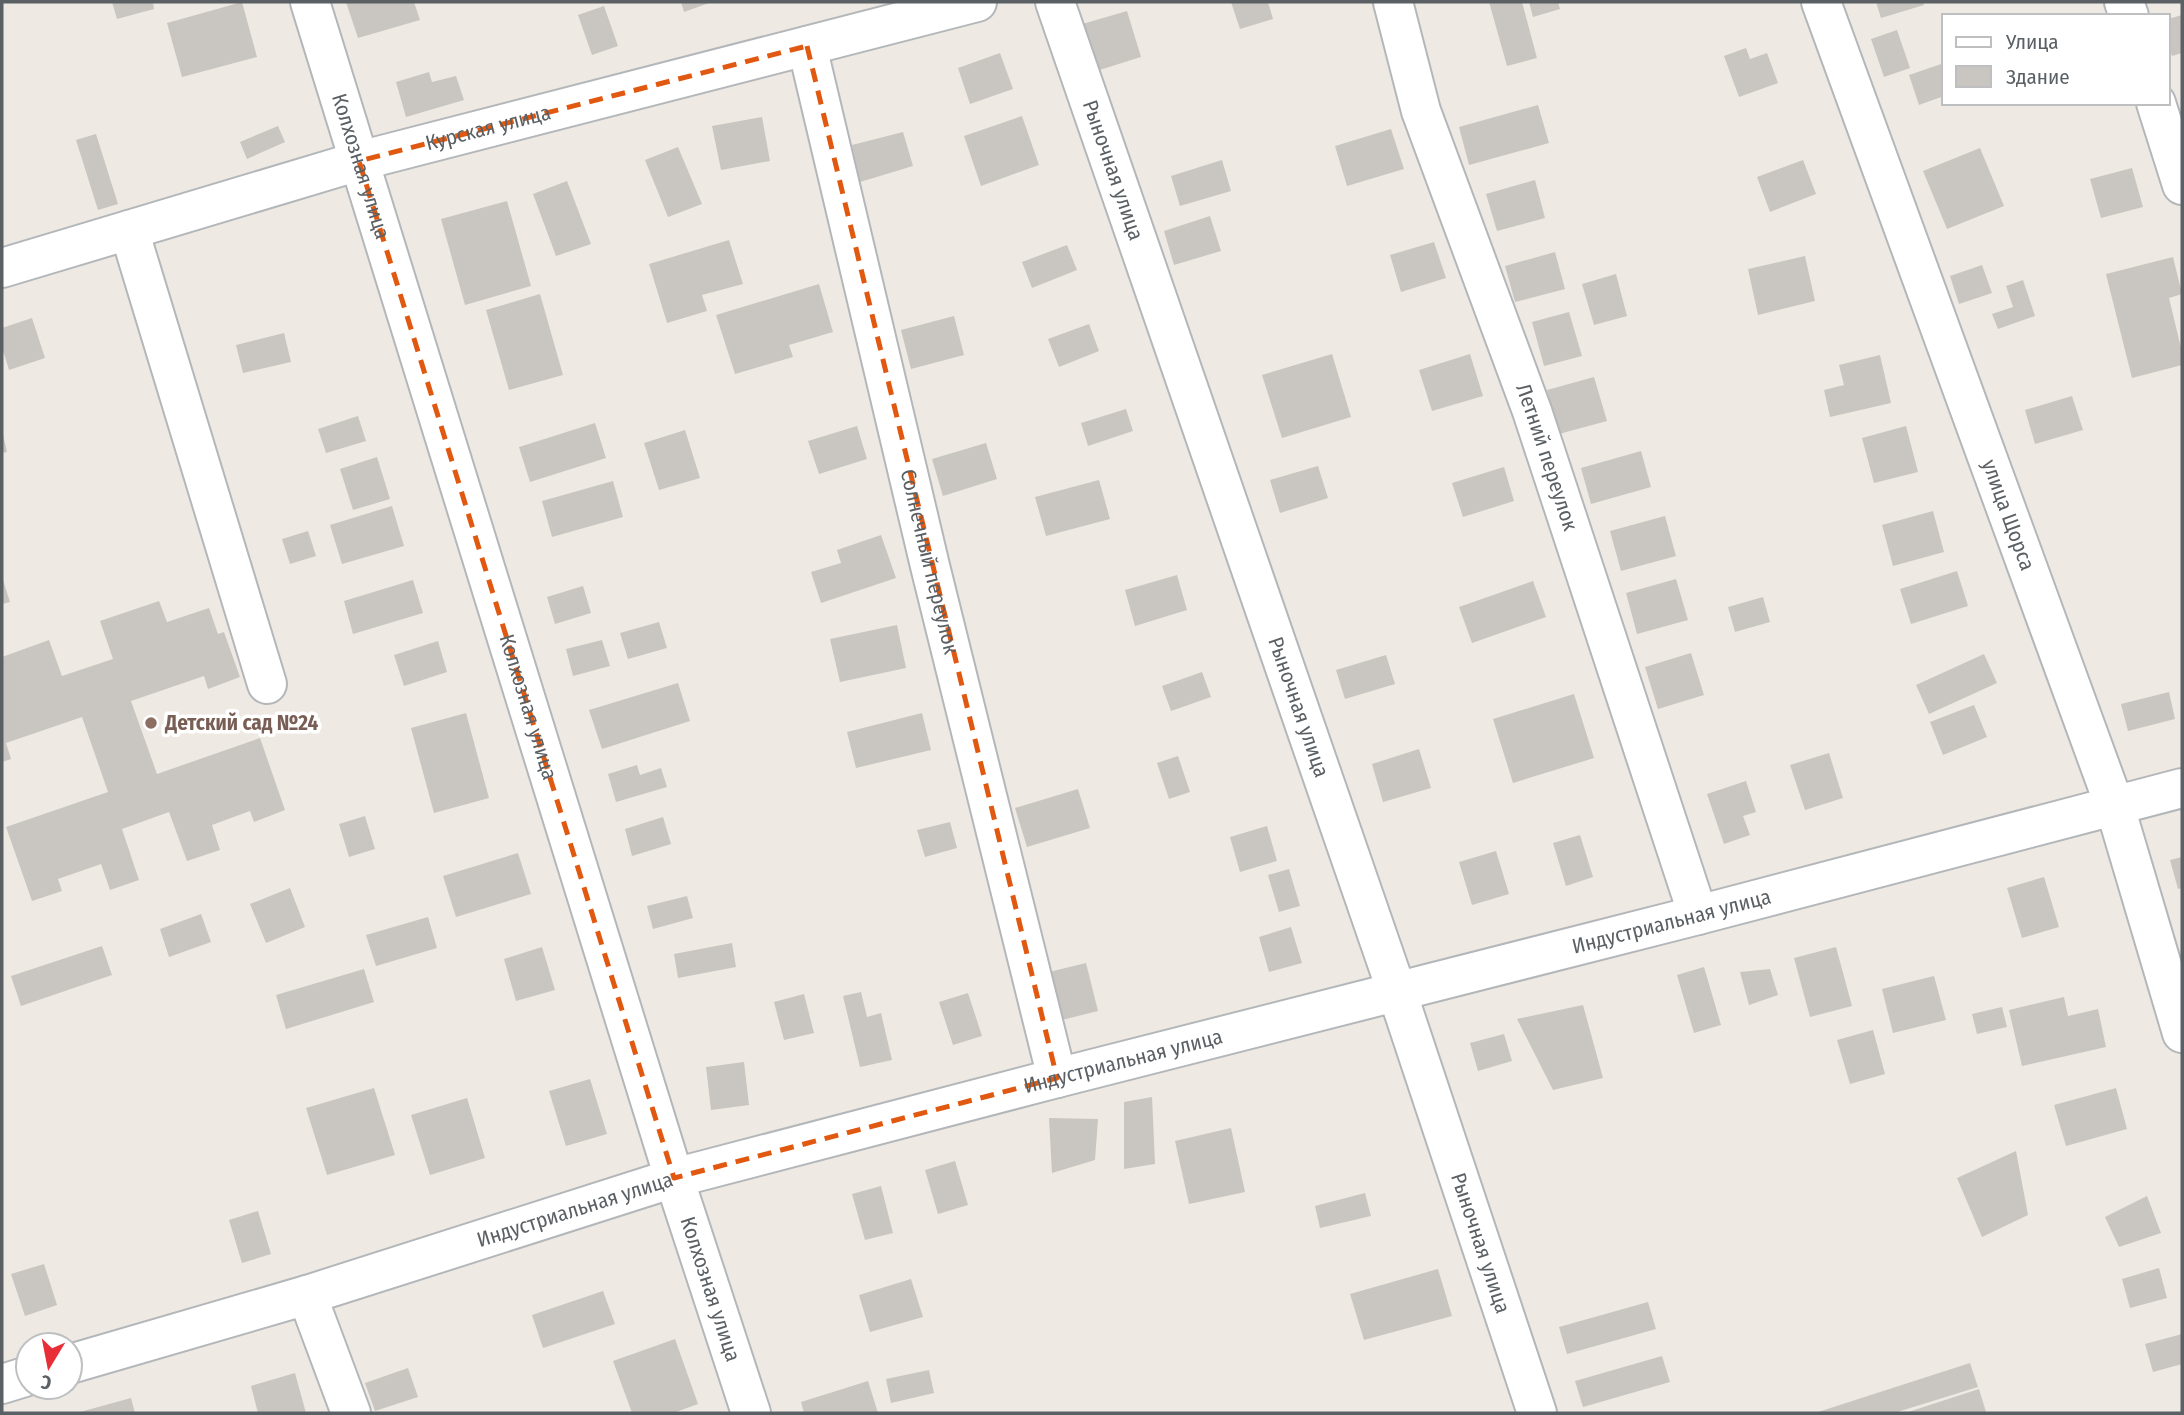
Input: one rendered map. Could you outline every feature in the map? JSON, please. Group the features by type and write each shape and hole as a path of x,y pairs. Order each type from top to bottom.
{"street":[{"name":"Колхозная улица","path":"310,2 674,1178 751,1413"},
{"name":"Курская улица","path":"2,268 359,161 977,2"},
{"name":"Рыночная улица","path":"1055,2 1397,992 1537,1413"},
{"name":"Летний переулок","path":"1392,2 1421,111 1532,411 1698,915"},
{"name":"улица Щорса","path":"1821,2 2115,807 2182,1033"},
{"name":"Солнечный переулок","path":"807,46 930,566 1057,1078"},
{"path":"2157,105 2182,185"},
{"path":"129,230 267,684"},
{"name":"Индустриальная улица","path":"84,1360 307,1295 674,1178 2182,788"},
{"path":"307,1295 351,1413"}],"highlighted area":[{"path":"807,46 1057,1078 674,1178 359,161"}],"building":[{"path":"112,2 153,2 154,9 117,19"},
{"path":"242,2 257,57 182,77 167,23"},
{"path":"346,2 414,2 420,20 358,38"},
{"path":"681,2 712,2 684,12"},
{"path":"1231,2 1268,2 1273,19 1240,29"},
{"path":"1489,2 1522,2 1537,58 1507,66"},
{"path":"1529,2 1558,2 1560,9 1533,17"},
{"path":"1876,2 1923,2 1924,5 1881,18"},
{"path":"604,6 618,46 592,55 578,15"},
{"path":"1127,11 1141,57 1093,72 1079,25"},
{"path":"2182,15 2182,53 2172,56 2170,50 2170,18"},
{"path":"1897,30 1910,68 1884,77 1871,39"},
{"path":"1746,48 1750,59 1767,53 1778,83 1739,97 1724,56"},
{"path":"1000,53 1013,89 970,104 958,68"},
{"path":"1942,64 1942,97 1919,105 1909,75"},
{"path":"429,72 432,82 456,76 464,100 406,117 396,82"},
{"path":"1538,105 1549,143 1469,165 1459,127"},
{"path":"1022,116 1039,165 981,186 964,136"},
{"path":"762,117 770,161 721,170 712,126"},
{"path":"278,126 285,142 247,159 240,142"},
{"path":"1391,129 1404,169 1347,186 1335,146"},
{"path":"903,132 913,166 860,182 852,145"},
{"path":"96,134 118,204 98,210 76,140"},
{"path":"678,147 702,204 668,217 645,160"},
{"path":"1980,148 2004,206 1947,229 1923,171"},
{"path":"1222,160 1231,191 1180,206 1171,176"},
{"path":"1803,160 1816,194 1770,212 1757,177"},
{"path":"2132,168 2143,207 2101,218 2090,179"},
{"path":"1535,180 1545,218 1497,231 1486,194"},
{"path":"567,181 591,244 556,256 533,194"},
{"path":"507,201 531,286 465,305 441,219"},
{"path":"1210,216 1221,251 1174,265 1164,231"},
{"path":"729,240 743,284 702,295 707,311 667,323 649,264"},
{"path":"1434,242 1446,278 1401,292 1390,255"},
{"path":"1067,245 1077,270 1032,288 1022,262"},
{"path":"1555,252 1565,289 1515,302 1505,266"},
{"path":"1805,256 1815,301 1758,315 1748,269"},
{"path":"2173,257 2182,294 2169,298 2182,352 2182,365 2132,378 2106,274"},
{"path":"1982,265 1992,293 1959,304 1950,276"},
{"path":"1616,274 1627,316 1594,325 1582,284"},
{"path":"2023,280 2035,316 1998,329 1992,314 2013,307 2006,286"},
{"path":"819,284 833,332 789,345 793,357 735,374 716,315"},
{"path":"540,294 563,375 509,390 486,310"},
{"path":"1569,312 1582,356 1544,366 1532,322"},
{"path":"954,316 964,355 911,369 901,330"},
{"path":"32,318 45,358 9,370 2,347 2,328"},
{"path":"1089,324 1099,351 1059,367 1048,339"},
{"path":"284,333 291,362 243,373 236,345"},
{"path":"1332,354 1351,417 1282,438 1262,375"},
{"path":"1470,354 1483,396 1432,411 1419,370"},
{"path":"1880,355 1891,403 1830,417 1824,390 1844,385 1839,365"},
{"path":"1594,377 1607,421 1559,434 1547,390"},
{"path":"2072,396 2083,430 2035,444 2025,410"},
{"path":"1126,409 1133,431 1088,446 1081,423"},
{"path":"358,416 366,441 326,453 318,429"},
{"path":"595,423 606,458 530,482 519,447"},
{"path":"857,426 867,459 819,474 808,441"},
{"path":"1906,426 1918,472 1874,483 1862,438"},
{"path":"2,430 7,452 2,453"},
{"path":"685,430 700,478 659,490 644,443"},
{"path":"986,443 997,479 943,496 932,459"},
{"path":"1641,451 1651,487 1591,504 1581,468"},
{"path":"377,457 390,499 353,510 340,469"},
{"path":"1318,466 1328,498 1280,513 1270,480"},
{"path":"1504,467 1514,501 1463,517 1452,483"},
{"path":"1099,480 1110,519 1046,536 1035,497"},
{"path":"613,481 623,517 552,537 542,501"},
{"path":"392,506 404,546 342,564 330,525"},
{"path":"1933,511 1944,552 1893,566 1882,525"},
{"path":"1665,516 1676,556 1621,571 1610,531"},
{"path":"308,531 316,556 290,564 282,539"},
{"path":"881,535 896,578 821,603 811,572 841,563 837,550"},
{"path":"1957,571 1968,606 1911,624 1900,589"},
{"path":"1177,575 1187,610 1135,626 1125,590"},
{"path":"2,577 10,602 2,604"},
{"path":"1676,579 1688,620 1637,634 1626,593"},
{"path":"413,580 423,613 353,634 344,601"},
{"path":"1533,581 1546,617 1472,643 1459,607"},
{"path":"583,586 591,613 555,624 547,597"},
{"path":"1763,597 1770,622 1735,632 1728,607"},
{"path":"159,601 167,622 209,608 218,634 224,632 240,677 208,689 204,676 131,701 157,774 260,738 285,810 254,822 250,811 212,825 220,850 187,861 169,812 122,829 139,880 110,890 101,864 58,879 62,891 32,901 6,827 108,792 82,717 6,743 11,759 2,762 2,657 49,640 62,676 113,659 100,621"},
{"path":"659,622 667,648 628,659 620,633"},
{"path":"897,625 906,668 840,682 830,639"},
{"path":"602,640 610,666 573,676 566,649"},
{"path":"438,641 447,672 404,686 394,655"},
{"path":"1691,653 1704,695 1658,709 1645,667"},
{"path":"1984,654 1997,683 1929,714 1916,685"},
{"path":"1386,655 1395,684 1345,699 1336,670"},
{"path":"1202,672 1211,697 1171,711 1162,686"},
{"path":"678,683 690,721 602,749 589,710"},
{"path":"2169,692 2175,719 2128,731 2121,704"},
{"path":"1574,694 1594,758 1513,783 1493,719"},
{"path":"1974,705 1987,737 1943,755 1930,722"},
{"path":"466,713 489,798 434,813 411,728"},
{"path":"922,713 931,750 856,768 847,732"},
{"path":"1419,749 1431,788 1383,802 1372,764"},
{"path":"1829,753 1843,798 1805,810 1790,765"},
{"path":"1178,756 1190,792 1169,799 1157,763"},
{"path":"637,765 640,775 661,768 667,787 616,802 608,774"},
{"path":"1746,781 1756,812 1743,816 1750,835 1724,844 1707,794"},
{"path":"1078,789 1090,828 1027,847 1015,808"},
{"path":"365,816 375,849 349,857 339,824"},
{"path":"663,817 671,844 632,856 625,829"},
{"path":"950,822 957,848 925,857 917,830"},
{"path":"1267,826 1277,861 1240,872 1230,837"},
{"path":"1580,835 1593,877 1566,886 1553,843"},
{"path":"1496,851 1509,894 1472,905 1459,862"},
{"path":"518,853 531,894 456,917 443,876"},
{"path":"2182,857 2182,888 2178,889 2170,860"},
{"path":"1289,869 1300,906 1279,912 1268,875"},
{"path":"2044,877 2059,927 2022,938 2007,888"},
{"path":"290,888 305,927 266,943 250,904"},
{"path":"687,896 693,918 653,929 647,906"},
{"path":"201,914 211,942 169,957 160,929"},
{"path":"428,917 437,948 376,966 366,935"},
{"path":"1291,927 1302,963 1269,972 1259,937"},
{"path":"732,943 736,967 678,978 674,954"},
{"path":"102,946 112,975 21,1006 11,976"},
{"path":"542,947 555,990 516,1001 504,959"},
{"path":"1836,947 1852,1006 1810,1017 1794,958"},
{"path":"1086,963 1098,1011 1062,1020 1049,972"},
{"path":"1704,967 1721,1025 1694,1033 1677,975"},
{"path":"364,969 374,1002 286,1029 276,995"},
{"path":"1770,969 1778,995 1749,1005 1740,972"},
{"path":"1934,976 1946,1020 1893,1033 1882,989"},
{"path":"861,992 867,1017 881,1013 892,1060 860,1067 843,996"},
{"path":"968,993 982,1036 953,1045 939,1002"},
{"path":"804,994 814,1033 784,1040 774,1002"},
{"path":"2064,997 2068,1016 2098,1009 2106,1047 2022,1066 2009,1010"},
{"path":"1583,1005 1603,1078 1553,1090 1517,1019"},
{"path":"2002,1007 2007,1027 1977,1034 1972,1014"},
{"path":"1873,1030 1885,1074 1850,1084 1837,1040"},
{"path":"1504,1034 1512,1061 1478,1071 1470,1043"},
{"path":"744,1062 749,1105 711,1110 706,1067"},
{"path":"590,1079 607,1134 566,1146 549,1091"},
{"path":"374,1088 395,1155 327,1175 306,1108"},
{"path":"2116,1088 2127,1129 2066,1146 2054,1105"},
{"path":"1152,1097 1155,1164 1124,1169 1124,1102"},
{"path":"467,1098 485,1158 430,1175 411,1115"},
{"path":"1049,1118 1098,1119 1095,1160 1052,1173"},
{"path":"1231,1128 1245,1192 1189,1204 1175,1141"},
{"path":"2016,1151 2028,1215 1982,1237 1957,1178"},
{"path":"955,1161 968,1205 938,1214 925,1170"},
{"path":"881,1186 893,1233 865,1240 852,1194"},
{"path":"1365,1193 1371,1216 1320,1228 1315,1206"},
{"path":"2147,1196 2161,1233 2119,1247 2105,1217"},
{"path":"258,1211 271,1254 242,1263 229,1220"},
{"path":"44,1264 57,1305 25,1316 11,1274"},
{"path":"2159,1268 2167,1298 2130,1308 2122,1279"},
{"path":"1438,1269 1452,1316 1364,1340 1350,1294"},
{"path":"911,1279 923,1317 870,1332 859,1295"},
{"path":"603,1291 615,1324 543,1348 532,1315"},
{"path":"1648,1302 1656,1329 1567,1354 1559,1327"},
{"path":"2182,1334 2182,1364 2153,1372 2145,1344"},
{"path":"675,1339 698,1404 673,1413 632,1413 613,1361"},
{"path":"1662,1356 1670,1382 1583,1407 1575,1381"},
{"path":"1970,1363 1978,1387 1894,1413 1815,1413"},
{"path":"408,1368 418,1397 375,1411 365,1383"},
{"path":"929,1370 934,1393 891,1403 886,1379"},
{"path":"295,1373 306,1413 258,1413 251,1386"},
{"path":"868,1381 878,1413 804,1413 801,1402"},
{"path":"1979,1389 1986,1412 1905,1413"},
{"path":"131,1398 135,1413 80,1412"}],"place":[{"name":"Детский сад №24","path":"151,723"}]}
